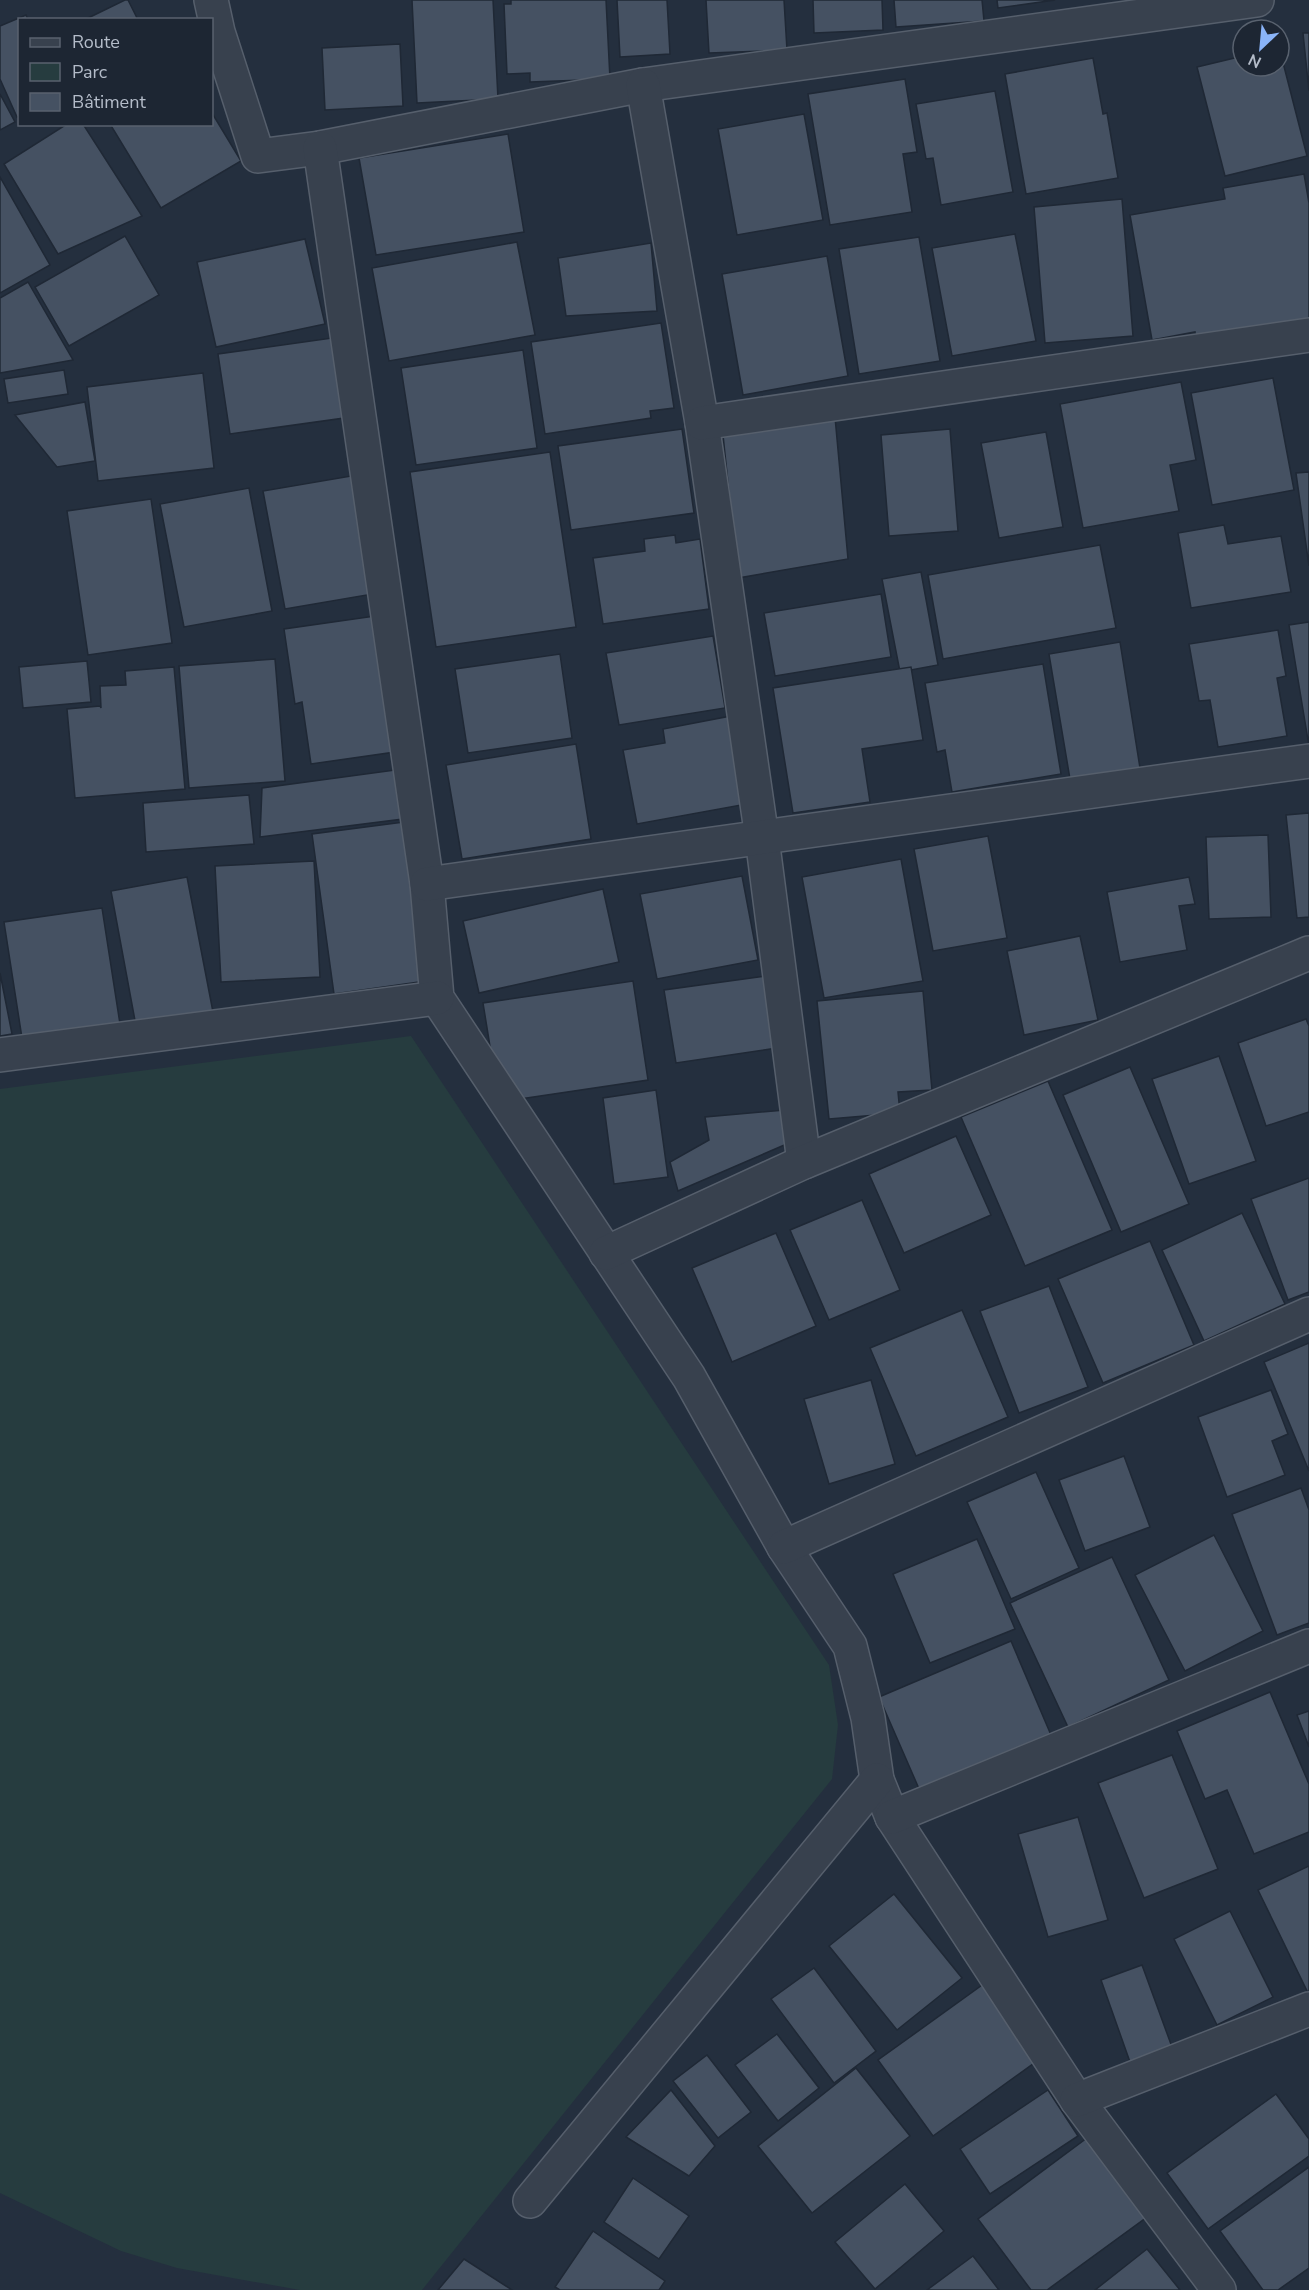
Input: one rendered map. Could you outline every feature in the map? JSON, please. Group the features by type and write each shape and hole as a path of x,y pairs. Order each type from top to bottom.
{"street":[{"path":"211,0 218,32 258,156 320,148 643,85 1257,0"},
{"path":"643,85 702,423 762,838 804,1162"},
{"path":"320,148 427,884 437,998 689,1377 784,1546 850,1646 868,1718 876,1780 892,1817 1077,2100 1219,2290"},
{"path":"702,423 1309,334"},
{"path":"427,884 1309,761"},
{"path":"606,1253 804,1162 1309,953"},
{"path":"0,1055 437,998"},
{"path":"784,1546 1309,1314"},
{"path":"892,1817 1309,1647"},
{"path":"530,2201 876,1780"},
{"path":"1077,2100 1309,2009"}],"green space":[{"path":"411,1036 829,1665 838,1725 832,1779 422,2290 300,2290 177,2268 121,2251 0,2193 0,1089"}],"building":[{"path":"128,0 137,18 88,18"},
{"path":"412,0 493,0 498,99 417,103"},
{"path":"511,0 606,0 610,79 530,82 530,73 507,74 504,4 511,4"},
{"path":"617,0 667,0 670,54 620,57"},
{"path":"706,0 784,0 787,50 709,53"},
{"path":"813,0 882,0 883,30 814,33"},
{"path":"894,0 982,0 984,21 896,27"},
{"path":"997,0 1055,0 998,8"},
{"path":"18,18 17,117 0,79 0,26"},
{"path":"1303,33 1309,33 1309,91"},
{"path":"400,44 403,106 325,110 322,48"},
{"path":"1093,58 1103,114 1107,113 1118,178 1026,194 1005,74"},
{"path":"1231,59 1231,78 1287,78 1307,156 1225,176 1197,67"},
{"path":"905,79 917,152 903,154 912,212 830,225 808,94"},
{"path":"995,91 1013,192 941,205 933,158 926,159 916,104"},
{"path":"0,94 15,122 0,130"},
{"path":"804,114 823,220 737,235 718,129"},
{"path":"213,115 241,161 161,208 111,126 213,126"},
{"path":"64,126 84,126 142,216 58,254 4,164"},
{"path":"508,134 524,232 376,255 359,158"},
{"path":"1304,174 1309,203 1309,325 1196,344 1195,332 1152,340 1130,215 1225,199 1223,188"},
{"path":"0,177 50,265 0,293"},
{"path":"1122,199 1133,336 1045,343 1034,207"},
{"path":"1015,234 1036,341 952,356 932,248"},
{"path":"125,236 159,295 69,346 35,287"},
{"path":"919,237 940,361 859,374 839,249"},
{"path":"305,239 325,324 216,347 197,262"},
{"path":"517,242 535,335 389,361 372,268"},
{"path":"651,243 657,311 566,316 558,258"},
{"path":"827,256 848,376 743,395 722,274"},
{"path":"28,282 73,360 0,373 0,298"},
{"path":"661,323 674,408 650,411 651,418 545,434 531,342"},
{"path":"332,338 344,418 230,434 218,354"},
{"path":"523,350 537,448 416,465 401,368"},
{"path":"64,370 68,394 8,403 4,379"},
{"path":"203,373 214,468 98,481 87,387"},
{"path":"1273,378 1294,490 1212,505 1191,393"},
{"path":"1181,382 1196,460 1170,465 1179,511 1083,528 1060,404"},
{"path":"85,402 95,461 57,467 15,415"},
{"path":"835,417 848,559 738,578 723,435"},
{"path":"682,429 694,513 571,530 558,446"},
{"path":"950,429 958,531 889,536 881,435"},
{"path":"1046,432 1063,527 999,538 981,443"},
{"path":"550,452 576,627 436,647 410,472"},
{"path":"1309,472 1309,566 1296,473"},
{"path":"351,476 373,594 285,609 263,491"},
{"path":"249,488 272,611 184,627 160,504"},
{"path":"151,499 172,643 88,655 67,511"},
{"path":"1224,525 1228,544 1281,536 1291,592 1191,608 1178,533"},
{"path":"675,535 676,543 700,539 709,609 603,624 593,558 645,551 644,539"},
{"path":"1100,545 1116,628 943,659 928,575"},
{"path":"921,572 938,665 900,672 882,579"},
{"path":"881,594 891,657 775,676 764,613"},
{"path":"382,615 395,752 311,764 302,702 295,704 284,629"},
{"path":"1309,622 1309,746 1289,625"},
{"path":"1278,630 1286,676 1277,678 1287,736 1218,747 1210,700 1199,701 1189,644"},
{"path":"713,636 725,708 619,725 606,653"},
{"path":"1120,642 1140,768 1070,779 1049,654"},
{"path":"560,654 572,738 468,753 455,669"},
{"path":"275,659 285,781 189,788 179,666"},
{"path":"87,661 91,702 23,708 19,667"},
{"path":"1043,664 1061,774 952,792 945,750 937,752 925,683"},
{"path":"174,667 185,789 75,798 67,709 100,706 101,708 100,686 126,685 125,671"},
{"path":"911,667 923,740 862,749 870,802 793,813 773,688"},
{"path":"731,716 747,804 637,824 623,750 665,743 663,729"},
{"path":"576,744 591,839 462,859 446,765"},
{"path":"395,770 403,819 260,837 262,788"},
{"path":"249,795 254,844 146,852 143,803"},
{"path":"1309,813 1309,917 1297,918 1286,815"},
{"path":"404,822 426,981 334,994 312,834"},
{"path":"1268,835 1271,917 1209,919 1206,837"},
{"path":"988,836 1007,938 933,951 914,849"},
{"path":"901,859 923,981 824,998 802,877"},
{"path":"314,861 320,977 221,982 215,866"},
{"path":"742,876 758,960 657,979 640,894"},
{"path":"187,877 213,1012 136,1026 111,891"},
{"path":"1189,877 1195,904 1179,906 1187,950 1120,962 1107,892"},
{"path":"603,889 619,962 479,993 463,921"},
{"path":"102,908 120,1024 22,1038 4,922"},
{"path":"1080,936 1098,1020 1024,1035 1007,951"},
{"path":"0,973 12,1034 0,1036"},
{"path":"766,976 777,1048 676,1063 664,990"},
{"path":"633,981 648,1080 499,1102 483,1003"},
{"path":"923,991 932,1090 898,1092 900,1113 829,1119 817,1001"},
{"path":"1306,1019 1309,1026 1309,1112 1266,1126 1238,1043"},
{"path":"1219,1056 1256,1161 1189,1184 1152,1079"},
{"path":"1130,1067 1189,1204 1121,1232 1063,1095"},
{"path":"1048,1081 1112,1230 1025,1266 961,1117"},
{"path":"656,1090 668,1177 614,1184 603,1098"},
{"path":"785,1110 789,1143 678,1191 670,1162 709,1140 705,1117"},
{"path":"956,1136 991,1215 904,1253 869,1174"},
{"path":"1309,1178 1309,1292 1288,1300 1251,1199"},
{"path":"862,1200 900,1290 829,1320 790,1230"},
{"path":"1242,1213 1285,1304 1204,1341 1162,1250"},
{"path":"776,1233 816,1326 732,1362 692,1268"},
{"path":"1150,1241 1194,1345 1103,1383 1058,1279"},
{"path":"1049,1286 1088,1387 1019,1413 980,1311"},
{"path":"962,1310 1008,1417 916,1456 870,1348"},
{"path":"1309,1343 1309,1471 1264,1362"},
{"path":"871,1380 895,1464 829,1484 804,1399"},
{"path":"1271,1390 1288,1434 1272,1441 1285,1475 1227,1497 1198,1417"},
{"path":"1124,1456 1150,1527 1085,1551 1059,1480"},
{"path":"1036,1472 1079,1568 1011,1599 967,1502"},
{"path":"1301,1488 1309,1510 1309,1623 1277,1635 1232,1514"},
{"path":"1214,1535 1263,1631 1185,1671 1135,1575"},
{"path":"977,1539 1015,1629 930,1663 893,1574"},
{"path":"1112,1557 1169,1680 1068,1727 1010,1603"},
{"path":"1011,1641 1051,1735 920,1791 879,1697"},
{"path":"1270,1692 1309,1784 1309,1832 1254,1854 1227,1790 1205,1799 1177,1731"},
{"path":"1309,1711 1309,1747 1297,1715"},
{"path":"1172,1755 1218,1869 1144,1898 1098,1783"},
{"path":"1078,1817 1108,1920 1048,1937 1018,1834"},
{"path":"1309,1866 1309,1995 1258,1890"},
{"path":"894,1894 962,1978 897,2030 829,1946"},
{"path":"1230,1911 1273,1997 1217,2025 1174,1939"},
{"path":"1142,1965 1172,2047 1130,2062 1101,1980"},
{"path":"814,1968 876,2051 834,2083 771,1999"},
{"path":"985,1983 1041,2058 933,2136 878,2060"},
{"path":"777,2034 819,2088 778,2121 735,2065"},
{"path":"707,2055 751,2112 718,2138 673,2081"},
{"path":"856,2068 910,2136 812,2213 758,2146"},
{"path":"671,2090 715,2146 689,2176 626,2137"},
{"path":"1048,2090 1078,2136 990,2194 960,2149"},
{"path":"1276,2094 1309,2139 1309,2156 1208,2229 1167,2173"},
{"path":"1087,2138 1147,2217 1047,2290 1031,2290 978,2219"},
{"path":"1309,2167 1309,2268 1278,2290 1263,2290 1220,2231"},
{"path":"633,2178 689,2216 659,2259 604,2222"},
{"path":"905,2184 944,2231 875,2289 835,2242"},
{"path":"593,2231 665,2281 659,2290 560,2290 555,2287"},
{"path":"1147,2249 1180,2290 1095,2290"},
{"path":"973,2256 999,2290 927,2290"},
{"path":"464,2259 512,2290 438,2290"}]}
